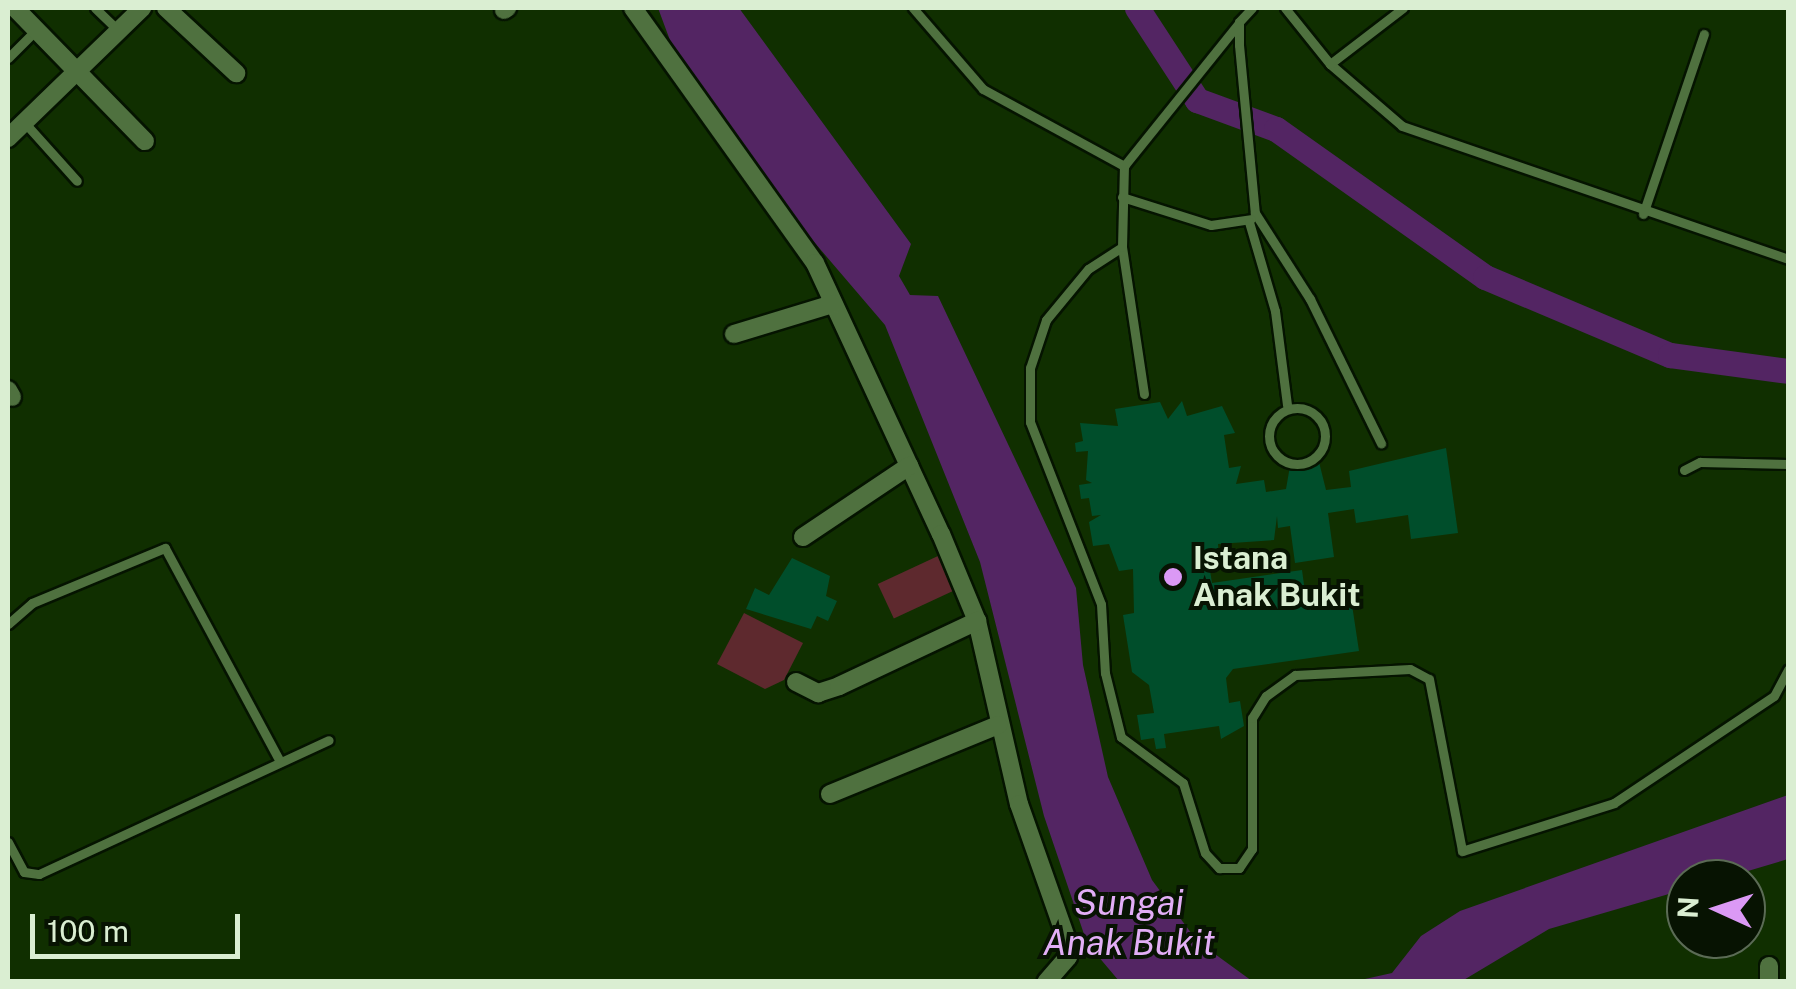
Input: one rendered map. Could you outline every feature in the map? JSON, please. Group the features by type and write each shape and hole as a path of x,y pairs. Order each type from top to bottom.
{"street":[{"path":"15,8 78,68 145,141"},
{"path":"8,138 142,8"},
{"path":"166,8 236,73"},
{"path":"632,8 816,262 978,621 998,724 1032,850 1068,943 1068,957 1046,982"},
{"path":"734,334 832,304"},
{"path":"804,537 909,466"},
{"path":"796,682 818,693 839,686 978,621"},
{"path":"830,794 998,724"}],"lane":[{"path":"95,8 118,30"},
{"path":"913,8 982,89 1124,166"},
{"path":"1144,394 1122,248 1124,166 1252,8"},
{"path":"1286,8 1330,64 1402,126 1643,214 1788,259"},
{"path":"1330,64 1403,8"},
{"path":"1239,22 1256,182 1252,218 1275,311 1287,405 1269,454 1286,462 1314,458 1325,444 1321,418 1287,405"},
{"path":"8,58 37,29"},
{"path":"1643,214 1704,34"},
{"path":"24,122 77,181"},
{"path":"1122,196 1180,219 1252,218"},
{"path":"1252,218 1310,298 1382,444"},
{"path":"1122,248 1088,268 1046,320 1030,368 1030,422 1100,604 1105,673 1122,737 1182,783 1205,853 1219,868 1239,868 1252,849 1252,718 1266,696 1295,676 1410,669 1429,679 1462,851 1614,803 1774,696 1788,670"},
{"path":"1684,470 1700,462 1788,464"},
{"path":"8,624 32,603 165,548 280,762"},
{"path":"1774,696 1788,696"},
{"path":"8,842 24,872 38,874 329,740"}],"shaded area":[{"path":"953,549 969,583 894,619 878,584"},
{"path":"744,613 803,643 784,680 765,689 717,664"}],"water":[{"name":"Sungai Anak Bukit","path":"658,8 739,8 911,244 899,276 910,295 938,296 1076,588 1083,665 1108,777 1152,880 1197,941 1252,981 1119,981 1087,943 1044,816 980,562 885,325 732,146 681,70"},
{"path":"1788,795 1788,859 1766,866 1766,859 1666,859 1666,895 1549,929 1462,981 1356,981 1392,973 1421,936 1460,911"}],"building":[{"name":"Istana Anak Bukit","path":"1182,401 1187,416 1222,406 1235,433 1224,435 1229,468 1241,466 1236,484 1264,480 1266,492 1286,489 1290,466 1319,462 1326,490 1351,487 1349,471 1446,448 1458,533 1411,539 1408,515 1356,523 1354,509 1328,513 1334,557 1295,563 1290,526 1278,528 1277,516 1274,540 1218,544 1219,556 1208,558 1212,583 1302,570 1305,592 1349,585 1359,651 1233,669 1226,678 1229,703 1240,701 1244,726 1221,739 1219,726 1164,734 1166,748 1156,749 1154,738 1141,740 1137,715 1154,713 1149,685 1132,672 1123,615 1134,613 1133,569 1119,571 1109,544 1093,546 1089,522 1101,515 1092,516 1089,498 1081,499 1079,485 1092,483 1086,480 1088,451 1076,452 1075,443 1083,441 1080,423 1118,426 1115,409 1160,402 1168,419"},
{"path":"792,558 830,576 826,596 837,601 828,621 817,616 811,629 746,609 755,588 769,595"}],"waterway":[{"path":"1137,8 1197,100 1276,129 1485,277 1670,355 1788,371"}],"place":[{"name":"Istana Anak Bukit","path":"1173,577"}]}
